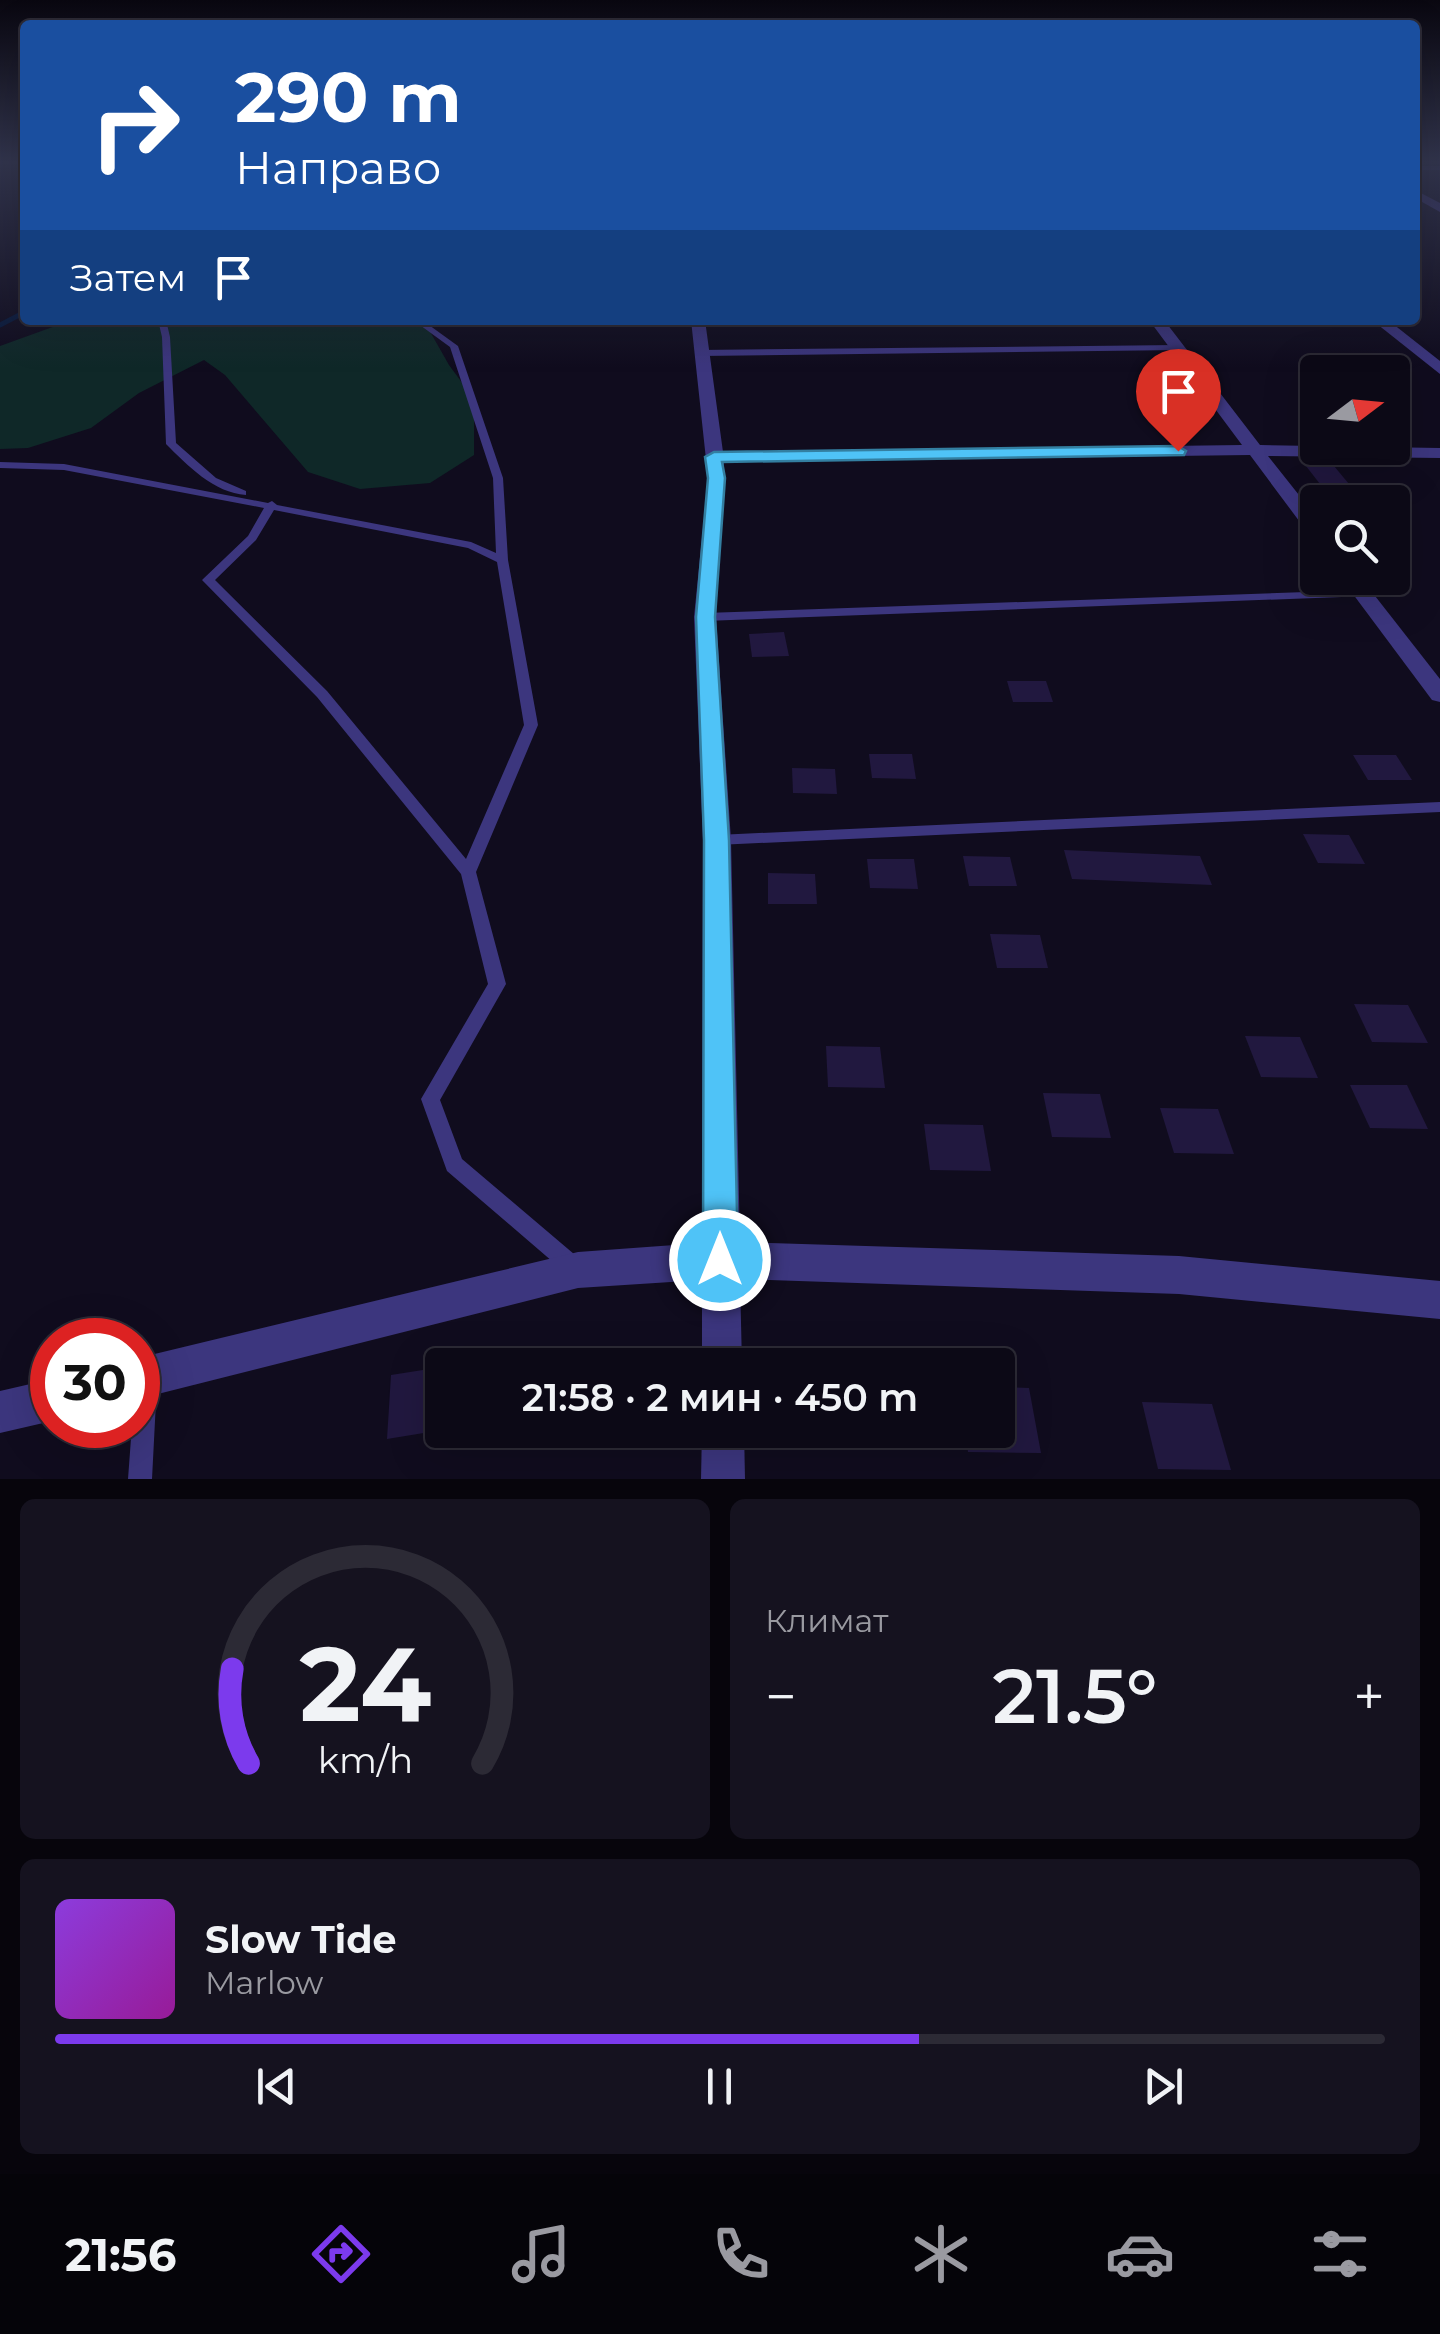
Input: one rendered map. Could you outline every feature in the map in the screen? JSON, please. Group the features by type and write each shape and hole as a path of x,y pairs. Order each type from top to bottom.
{"street":[{"path":"698,325 716,478 706,617 717,840 722,1348"},
{"path":"1160,325 1300,509"},
{"path":"1385,325 1440,369"},
{"path":"714,457 1255,450 1440,453"},
{"path":"1364,595 1440,694"},
{"path":"160,1374 578,1270 720,1260 1179,1275 1440,1300"},
{"path":"0,1412 30,1405"},
{"path":"722,1448 723,1479"}],"lane":[{"path":"163,325 171,444 212,480 263,502"},
{"path":"424,325 454,346 498,478 502,560 531,725 468,872"},
{"path":"699,354 1178,348"},
{"path":"0,465 64,466 263,502 472,545 502,560"},
{"path":"263,502 252,538 208,580 322,694 468,872 497,984 430,1099 454,1165 578,1270"},
{"path":"706,617 1300,589"},
{"path":"717,840 1440,806"},
{"path":"140,1479 141,1448"}],"green space":[{"path":"58,325 426,325 474,399 474,455 430,483 360,489 308,472 225,375 204,360 139,393 91,428 28,448 0,449 0,346"}],"building":[{"path":"1306,466 1334,466 1350,485 1321,485"},
{"path":"784,632 789,656 752,657 749,634"},
{"path":"1007,681 1046,681 1053,702 1013,702"},
{"path":"869,754 912,754 916,779 872,778"},
{"path":"1353,755 1396,755 1412,780 1368,780"},
{"path":"792,768 835,769 837,794 793,793"},
{"path":"1303,834 1349,835 1365,864 1318,863"},
{"path":"1064,850 1200,856 1212,885 1072,879"},
{"path":"963,856 1010,857 1017,886 969,886"},
{"path":"867,859 914,859 918,889 870,888"},
{"path":"768,873 815,874 817,904 768,904"},
{"path":"990,934 1040,935 1048,968 997,968"},
{"path":"1354,1004 1408,1005 1428,1043 1372,1042"},
{"path":"1245,1036 1300,1037 1318,1078 1261,1077"},
{"path":"826,1046 880,1047 885,1088 828,1087"},
{"path":"1350,1085 1407,1085 1428,1129 1370,1128"},
{"path":"1043,1093 1100,1094 1111,1138 1052,1137"},
{"path":"1160,1108 1218,1109 1234,1154 1174,1153"},
{"path":"924,1124 983,1125 991,1171 930,1170"},
{"path":"425,1370 425,1433 387,1439 391,1375"},
{"path":"1015,1388 1029,1388 1041,1453 968,1452 967,1448 1015,1448"},
{"path":"1142,1402 1212,1404 1231,1470 1158,1469"}],"waterway":[{"path":"0,325 20,315"}],"route":[{"path":"720,1260 717,840 706,617 716,478 714,457 1178,451"}]}
